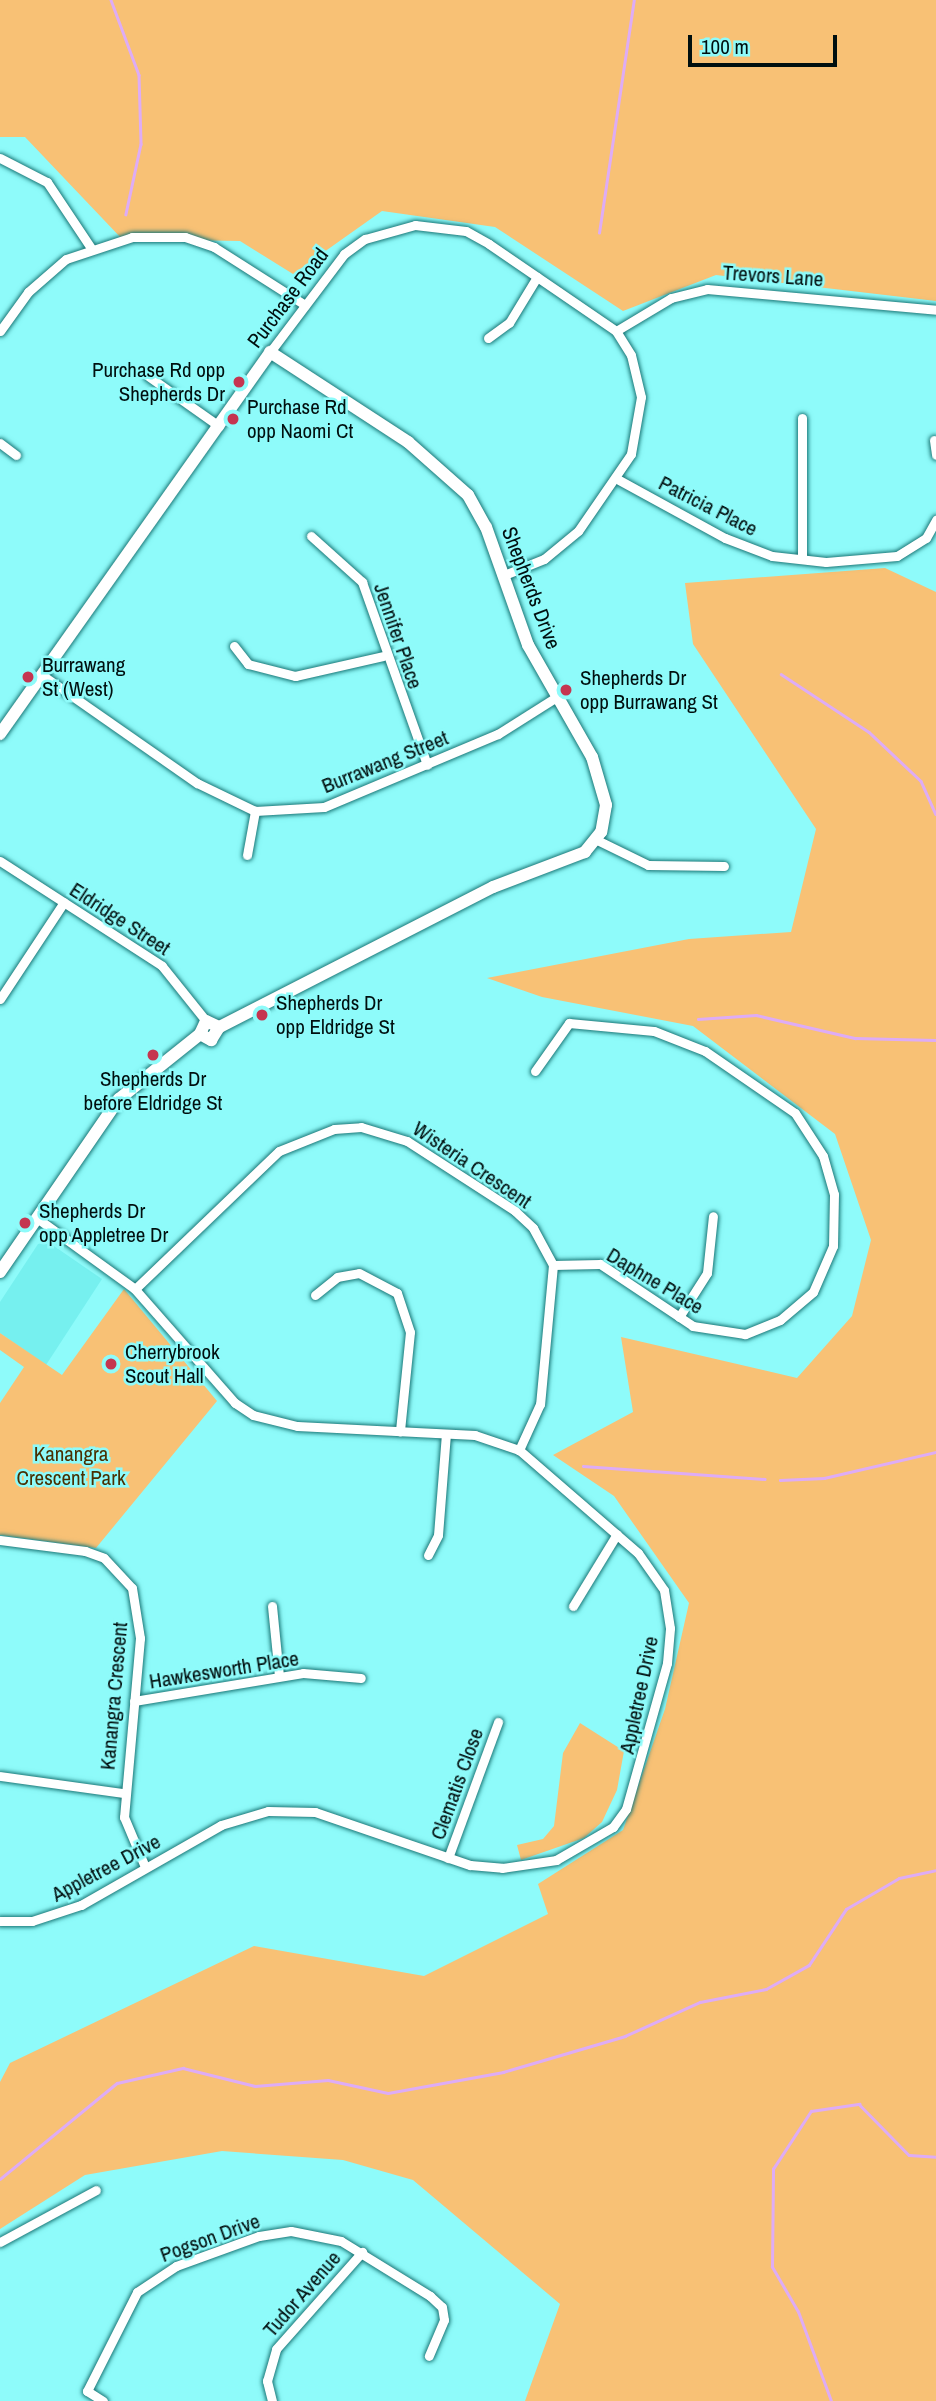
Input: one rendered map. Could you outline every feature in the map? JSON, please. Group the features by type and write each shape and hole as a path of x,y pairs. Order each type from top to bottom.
{"main road":[{"name":"Purchase Road","path":"0,734 270,352"},
{"name":"Shepherds Drive","path":"270,352 453,478 481,516 528,645 558,696 600,778 606,813 597,840"},
{"path":"200,1034 211,1040 219,1027 493,887 585,852 597,840"},
{"path":"0,1272 120,1099 200,1034 206,1021 219,1027"}],"street":[{"path":"0,158 47,182 91,248"},
{"name":"Purchase Road","path":"270,352 344,254 365,239 415,225 466,231 616,331 631,355 641,397 631,454 619,480 578,531 544,558 504,575"},
{"path":"0,331 45,274 91,248 132,237 185,237 214,247 305,305"},
{"path":"488,338 509,323 537,277"},
{"name":"Trevors Lane","path":"616,331 671,298 707,289 936,310"},
{"path":"148,376 219,426"},
{"path":"802,418 802,559"},
{"path":"934,440 936,455"},
{"path":"0,443 16,455"},
{"name":"Patricia Place","path":"619,480 725,538 802,559 897,556 926,538 936,520"},
{"name":"Jennifer Place","path":"311,536 362,582 383,656 427,765"},
{"path":"234,646 248,664 295,676 383,656"},
{"name":"Burrawang Street","path":"42,675 197,783 255,811 324,807 498,734 558,696"},
{"path":"247,855 255,811"},
{"path":"597,840 648,864 724,866"},
{"name":"Eldridge Street","path":"0,861 162,966 206,1021"},
{"path":"0,999 64,902"},
{"name":"Daphne Place","path":"535,1071 569,1023 654,1031 705,1051 795,1113 823,1156 835,1209 823,1274 798,1308 763,1329 727,1336 679,1317 600,1264 553,1265"},
{"name":"Wisteria Crescent","path":"135,1289 255,1168 307,1137 353,1128 407,1141 515,1211 533,1228 553,1265"},
{"path":"679,1317 707,1273 713,1216"},
{"name":"Appletree Drive","path":"0,1921 57,1915 245,1815 290,1810 345,1821 448,1858 502,1868 556,1860 613,1827 626,1809 658,1700 670,1628 656,1574 617,1534 519,1450 495,1440 446,1434 297,1426 253,1415 229,1397 135,1289 37,1218"},
{"path":"519,1450 540,1404 553,1265"},
{"path":"316,1295 337,1277 359,1273 397,1293 410,1332 400,1431"},
{"path":"428,1555 438,1535 446,1434"},
{"path":"573,1606 617,1534"},
{"name":"Kanangra Crescent","path":"0,1541 85,1551 120,1570 139,1609 134,1700 123,1793 124,1817 145,1867"},
{"path":"272,1606 279,1676"},
{"name":"Hawkesworth Place","path":"134,1700 175,1699 279,1676 361,1678"},
{"name":"Clematis Close","path":"448,1858 498,1723"},
{"path":"0,1776 123,1793"},
{"path":"0,2242 96,2190"},
{"name":"Pogson Drive","path":"103,2401 87,2391 125,2307 152,2278 259,2235 291,2231 341,2241 362,2252 442,2307 429,2356"},
{"name":"Tudor Avenue","path":"272,2401 267,2381 276,2349 362,2252"}],"shaded area":[{"path":"48,1242 102,1279 46,1365 0,1333 0,1302 38,1244"}],"green space":[{"path":"0,0 936,0 936,301 716,275 623,311 495,227 382,211 293,274 240,241 122,239 25,137 0,137"},
{"path":"885,568 936,592 936,2401 525,2401 560,2304 413,2180 343,2160 222,2151 85,2175 0,2229 0,2082 10,2063 254,1946 424,1976 548,1914 538,1884 623,1830 665,1709 689,1603 614,1496 553,1455 633,1412 621,1337 797,1378 852,1316 871,1240 835,1134 693,1026 542,997 487,978 689,939 791,932 816,829 693,644 685,583"},
{"name":"Kanangra Crescent Park","path":"124,1289 217,1401 96,1548 0,1535 0,1403 24,1367 0,1350 0,1333 62,1375"},
{"path":"580,1723 624,1751 617,1790 602,1822 584,1838 521,1860 517,1845 543,1839 554,1826 563,1753"}],"waterway":[{"path":"111,0 139,75 141,144 126,214"},
{"path":"599,233 634,0"},
{"path":"781,674 869,732 921,781 936,814"},
{"path":"698,1019 756,1015 855,1038 936,1040"},
{"path":"780,1480 824,1478 936,1452"},
{"path":"583,1466 765,1479"},
{"path":"0,2179 117,2083 183,2068 255,2086 328,2080 388,2093 503,2072 625,2036 700,2002 766,1989 809,1965 846,1909 899,1878 936,1870"},
{"path":"831,2401 798,2312 772,2267 773,2169 811,2111 859,2104 909,2155 936,2157"}],"place":[{"name":"Purchase Rd opp Shepherds Dr","path":"239,382"},
{"name":"Purchase Rd opp Naomi Ct","path":"233,419"},
{"name":"Burrawang St (West)","path":"28,677"},
{"name":"Shepherds Dr opp Burrawang St","path":"566,690"},
{"name":"Shepherds Dr opp Eldridge St","path":"262,1015"},
{"name":"Shepherds Dr before Eldridge St","path":"153,1055"},
{"name":"Shepherds Dr opp Appletree Dr","path":"25,1223"},
{"name":"Cherrybrook Scout Hall","path":"111,1364"}]}
